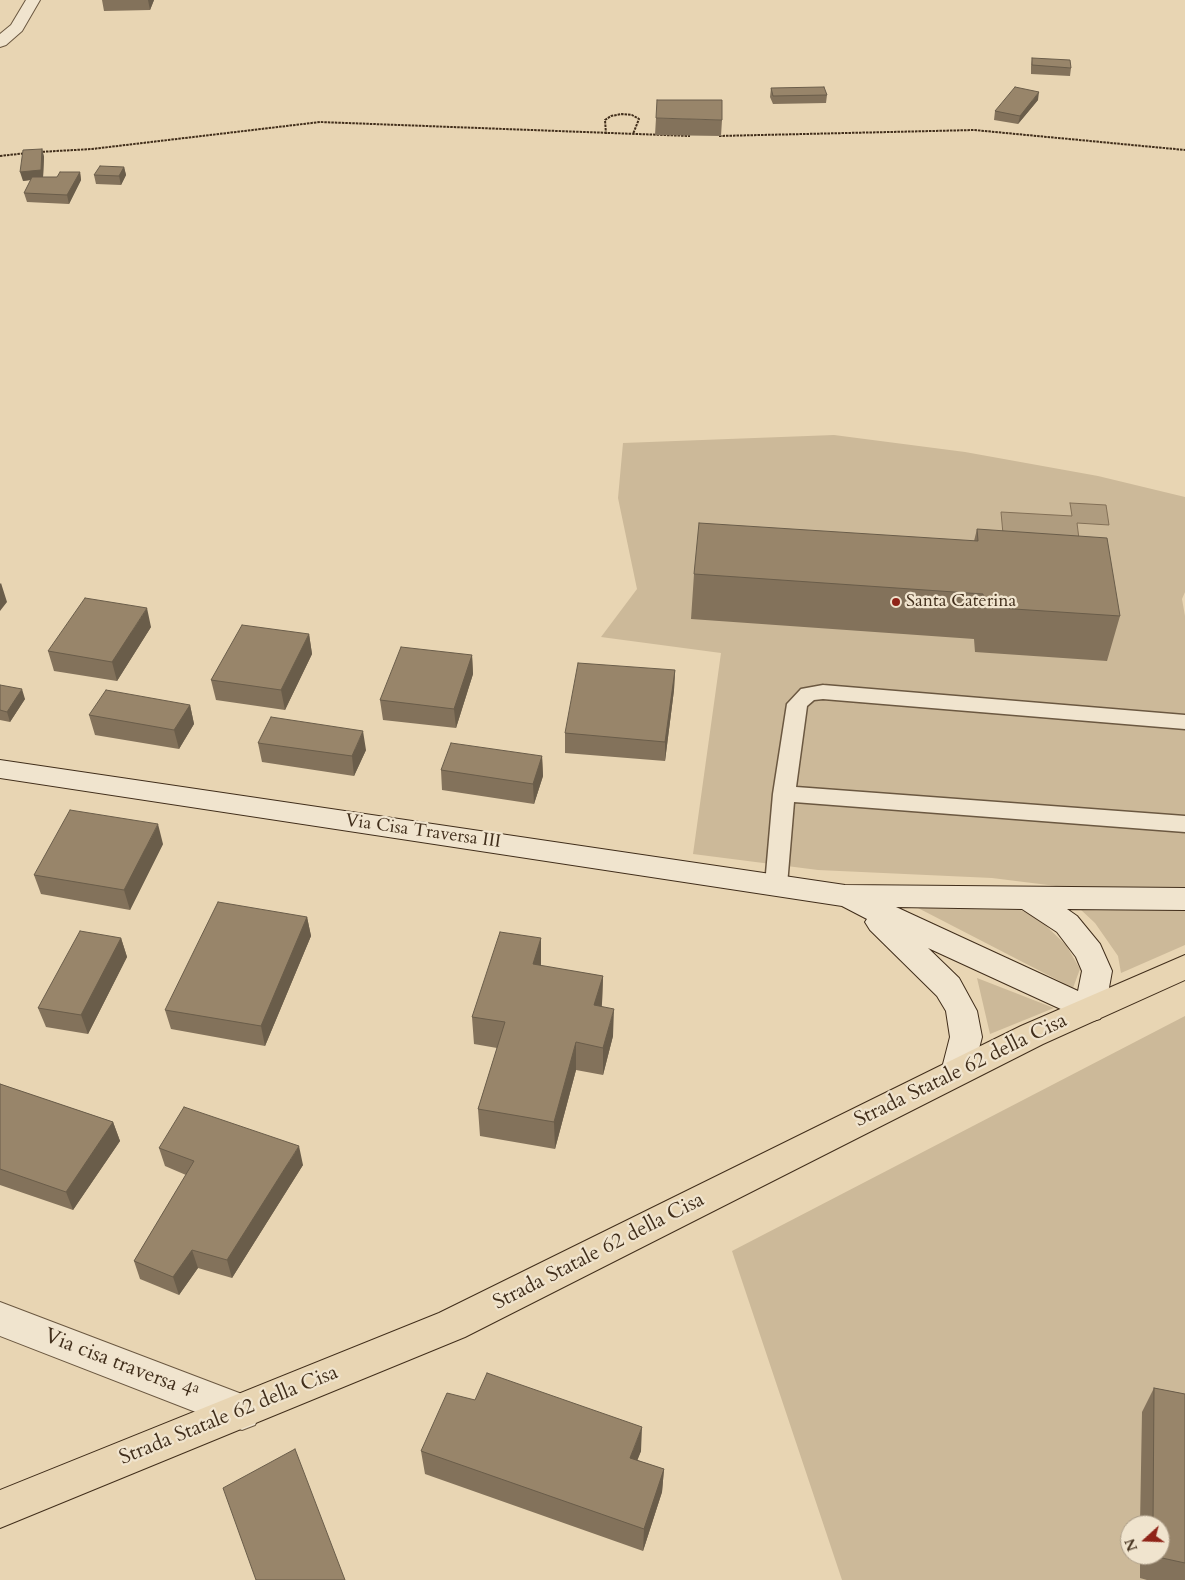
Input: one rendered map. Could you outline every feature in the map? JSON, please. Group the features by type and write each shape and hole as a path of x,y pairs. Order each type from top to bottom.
{"main road":[{"name":"Strada Statale 62 della Cisa","path":"0,1508 452,1326 958,1072 1088,1010 1185,967"}],"street":[{"path":"0,42 17,28 33,0"},
{"name":"Via Cisa Traversa III","path":"0,770 845,896"},
{"path":"845,896 1088,1010 1097,971 1089,952 1067,924 1028,898"},
{"path":"845,896 1185,899"},
{"path":"845,896 886,926 948,987 961,1010 966,1037 958,1072"},
{"name":"Via cisa traversa 4ª","path":"0,1319 242,1412"}],"lane":[{"path":"776,885 784,794 797,704 808,694 823,692 1185,722"},
{"path":"784,794 1185,824"}],"path":[{"path":"606,134 605,120 611,116 622,114 632,115 639,119 633,134"},
{"path":"38,152 92,149 320,122 695,136"},
{"path":"713,136 974,130 1185,150"},
{"path":"0,156 31,152"}],"shaded area":[{"path":"834,435 965,452 1098,476 1185,497 1185,592 1182,599 1185,616 1185,891 1072,888 992,878 818,870 693,854 721,653 601,637 637,589 618,498 623,443"},
{"path":"1070,503 1106,505 1109,525 1077,523 1079,539 1003,534 1001,512 1072,516"},
{"path":"918,908 1021,910 1041,921 1066,945 1080,969 1073,988"},
{"path":"1080,909 1185,910 1185,945 1121,973 1118,956 1095,923"},
{"path":"977,978 1054,1008 990,1034"},
{"path":"1185,1016 1185,1580 842,1580 732,1251"}],"building":[{"path":"1032,58 1070,60 1071,68 1032,65"},
{"path":"824,87 827,95 773,96 771,88"},
{"path":"1015,87 1039,92 1020,116 995,111"},
{"path":"657,100 722,100 722,120 656,118"},
{"path":"42,149 41,170 20,172 23,150"},
{"path":"100,166 124,167 119,176 94,175"},
{"path":"60,172 80,172 67,195 24,193 32,177 57,177"},
{"path":"699,523 978,541 977,529 1107,538 1120,616 984,607 983,594 694,574"},
{"path":"85,598 147,608 112,662 48,651"},
{"path":"242,625 309,634 281,690 211,680"},
{"path":"401,647 472,655 454,709 380,700"},
{"path":"578,663 675,670 665,742 565,733"},
{"path":"0,685 22,689 7,712 0,710"},
{"path":"106,690 190,705 174,730 89,715"},
{"path":"271,717 363,731 352,756 258,743"},
{"path":"451,743 542,756 533,784 441,770"},
{"path":"70,810 158,824 124,890 34,875"},
{"path":"218,902 307,917 261,1026 165,1010"},
{"path":"80,931 121,938 81,1015 38,1008"},
{"path":"500,932 541,938 533,964 603,976 594,1005 614,1009 603,1048 576,1042 554,1122 478,1109 505,1022 472,1017"},
{"path":"0,1084 113,1122 66,1192 0,1169"},
{"path":"184,1107 299,1146 227,1260 192,1250 173,1277 134,1261 194,1161 159,1148"},
{"path":"487,1373 642,1427 630,1458 664,1469 644,1529 421,1451 447,1393 475,1400"},
{"path":"1154,1388 1185,1394 1185,1563 1170,1560 1170,1515 1153,1515"},
{"path":"295,1449 345,1580 256,1580 223,1488"}],"place":[{"name":"Santa Caterina","path":"896,602"}]}
